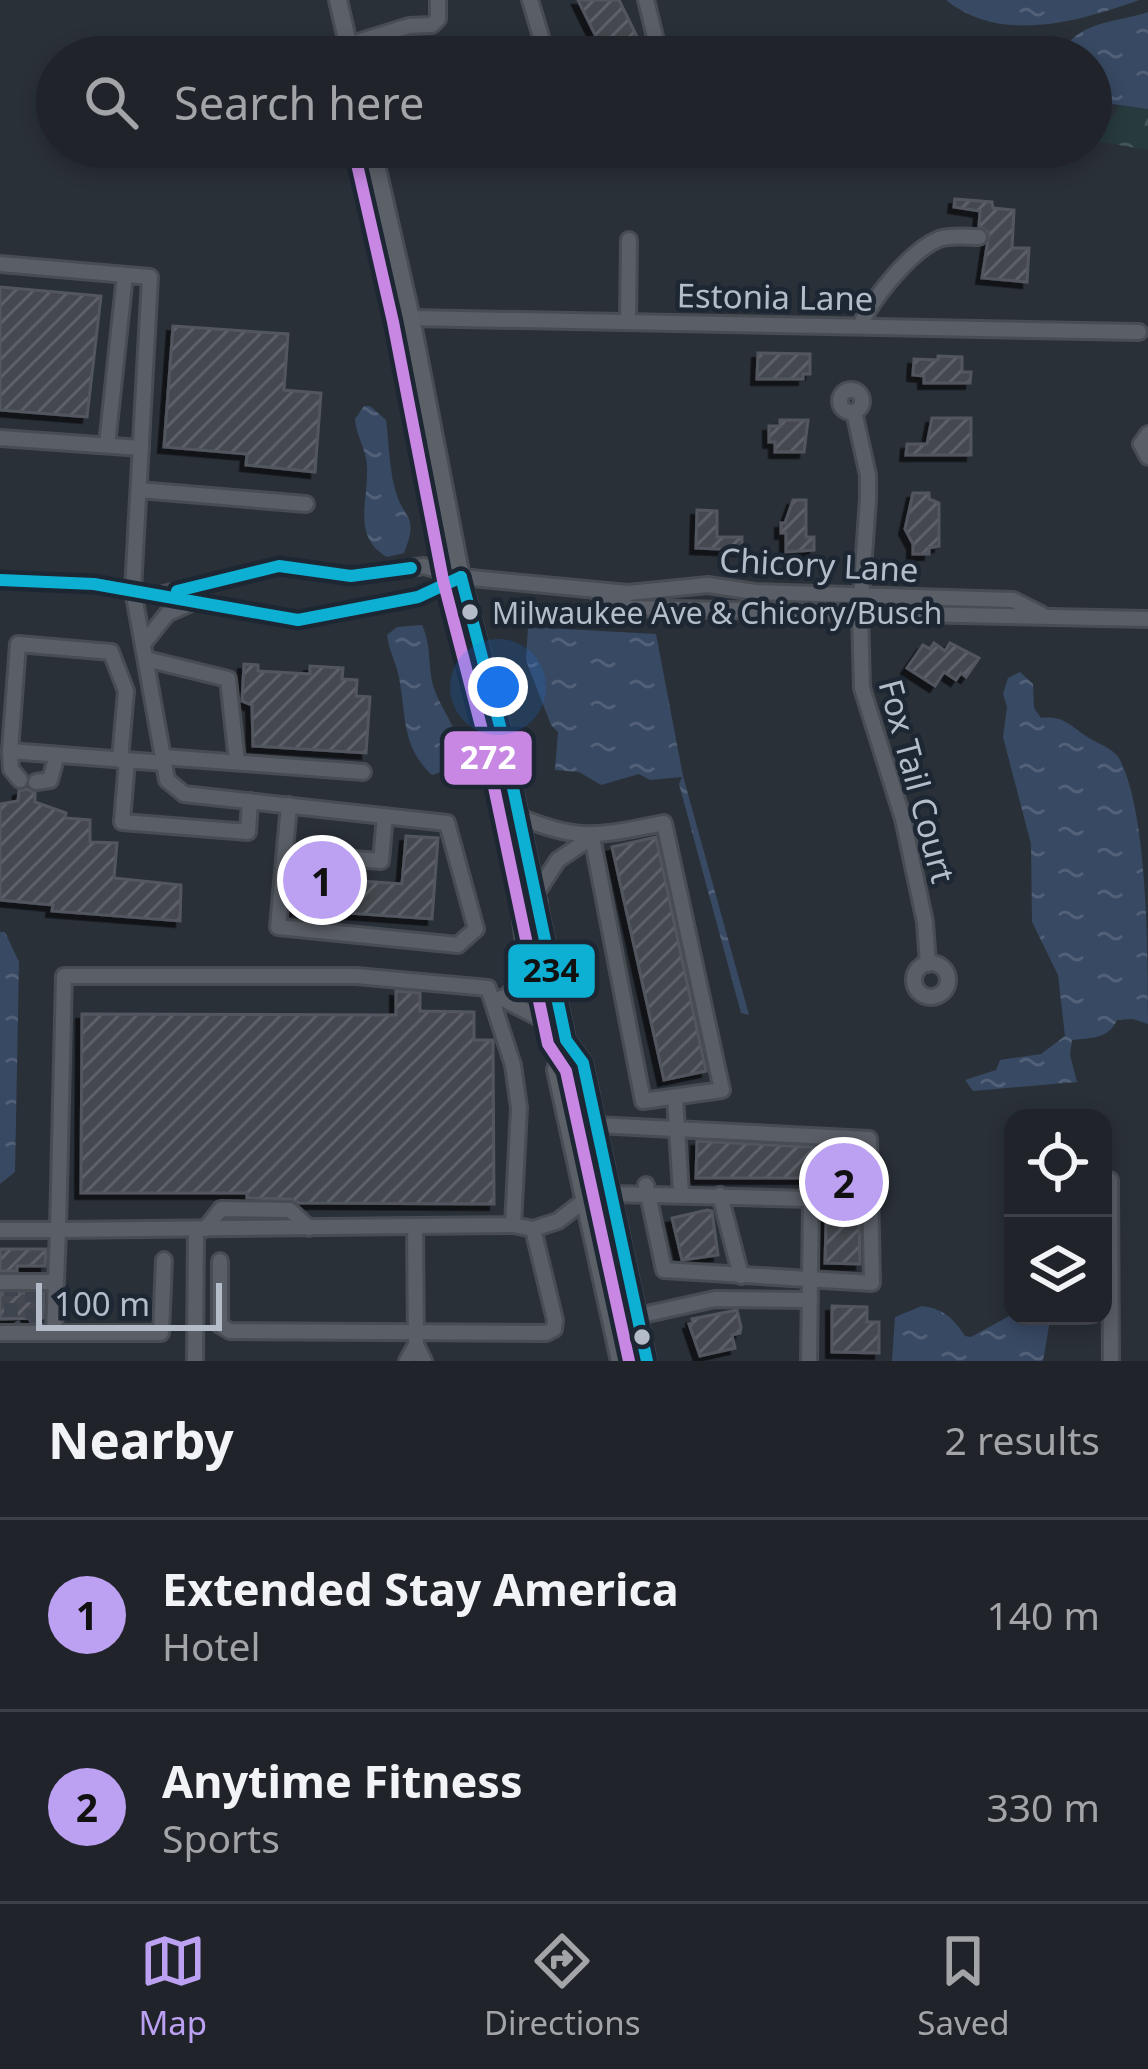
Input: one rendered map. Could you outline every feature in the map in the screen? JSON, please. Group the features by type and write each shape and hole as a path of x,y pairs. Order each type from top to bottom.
{"main road":[{"path":"338,0 346,36"},
{"path":"377,168 461,577 520,817 566,1036 583,1064 647,1361"},
{"path":"566,1036 556,1070 620,1361"}],"street":[{"path":"385,36 409,26 432,25 438,19 438,0"},
{"path":"530,0 541,36"},
{"path":"646,0 655,36"},
{"path":"860,326 881,292 928,246 944,237 979,237"},
{"path":"628,321 629,240"},
{"path":"0,265 151,277 133,590 166,780 184,794 447,823 476,929 458,945 278,927 289,806"},
{"path":"107,445 124,274"},
{"name":"Estonia Lane","path":"411,317 1139,332"},
{"name":"Fox Tail Court","path":"854,412 868,475 860,605 862,688 903,819 925,922 928,964"},
{"path":"0,425 8,439 141,448"},
{"path":"1148,434 1141,444 1148,457"},
{"path":"139,490 306,504"},
{"name":"Chicory Lane","path":"164,594 279,566 351,576 424,566 461,577 628,592 708,585 860,605 1148,619"},
{"path":"0,580 164,594 191,603 298,620 418,597 461,577"},
{"name":"Chicory Lane","path":"590,588 620,606 860,605"},
{"path":"686,588 686,609"},
{"path":"145,652 167,614 191,603"},
{"path":"57,755 50,780 28,781 11,770 18,644 111,652 126,691 122,822 248,832 250,801"},
{"path":"145,652 228,679 237,762"},
{"path":"10,752 363,772"},
{"path":"285,854 381,861 385,816"},
{"path":"520,817 560,834 592,837 664,823 722,1090 643,1101 592,837"},
{"path":"498,998 528,973 520,921 558,860 592,837"},
{"path":"54,1333 64,976 356,976 488,988 566,1036"},
{"path":"498,998 519,1108 513,1225"},
{"path":"675,1097 681,1193"},
{"path":"596,1125 869,1139 872,1283 664,1270 647,1190"},
{"path":"611,1194 647,1190 811,1199 809,1361"},
{"path":"720,1195 741,1276"},
{"path":"0,1230 513,1225 533,1229 558,1221 584,1200"},
{"path":"1110,1217 1112,1361"},
{"path":"416,1227 416,1338 424,1361"},
{"path":"195,1361 200,1229"},
{"path":"220,1261 220,1325 230,1331 416,1338 546,1333 554,1329 533,1229"},
{"path":"0,1333 161,1333 164,1261"},
{"path":"0,1282 56,1282"},
{"path":"638,1316 715,1298 810,1300"},
{"path":"407,1361 416,1338"}],"green space":[{"path":"1120,105 1148,109 1148,150 1112,144 1112,117"}],"water":[{"path":"946,0 1139,0 1066,21 1015,25 967,14"},
{"path":"1148,12 1148,109 1112,104 1112,36 1076,36"},
{"path":"364,406 386,420 393,481 410,524 404,553 387,557 365,528 367,466 355,419"},
{"path":"422,625 432,681 457,745 450,769 432,775 411,744 387,635 397,627"},
{"path":"528,627 656,634 683,776 749,1015 741,1013 679,784 682,777 650,780 639,774 601,785 579,772 555,770 558,732 526,660"},
{"path":"1020,672 1033,684 1034,708 1041,718 1061,720 1112,751 1129,782 1144,885 1148,1024 1117,1020 1104,1034 1072,1040 1070,1055 1077,1082 973,1091 965,1080 996,1070 1000,1060 1041,1054 1065,1036 1058,975 1032,922 1031,844 1003,737 1007,707 1003,694 1008,678"},
{"path":"0,932 5,932 19,962 15,1172 0,1184"},
{"path":"922,1306 942,1312 971,1337 1004,1319 1004,1325 1049,1325 1043,1361 892,1361 895,1317"}],"building":[{"path":"578,0 619,0 637,36 596,36"},
{"path":"955,199 992,202 993,208 1014,210 1012,248 1029,248 1027,282 982,278 989,233 979,226 980,211 954,207"},
{"path":"0,287 101,296 87,417 0,410"},
{"path":"173,326 288,334 284,390 321,393 315,472 246,465 247,454 164,447"},
{"path":"758,353 810,354 810,374 803,374 803,379 757,379"},
{"path":"938,356 962,357 962,372 971,372 970,383 924,383 924,376 913,375 914,359 938,360"},
{"path":"932,418 971,418 971,455 906,455 907,444 927,444"},
{"path":"780,420 808,420 804,452 775,452 769,426 780,426"},
{"path":"913,493 929,493 929,499 939,503 939,546 929,548 929,554 913,554 905,529"},
{"path":"793,500 806,500 806,537 814,537 814,550 786,552 781,523"},
{"path":"697,510 717,511 717,537 742,537 742,550 696,548"},
{"path":"934,643 945,651 950,643 979,658 966,677 961,673 956,680 944,672 935,686 907,668 923,645 930,649"},
{"path":"244,664 258,665 258,671 310,674 310,666 343,668 342,679 357,680 356,696 370,697 366,753 253,746 252,705 242,701"},
{"path":"19,791 35,793 35,802 66,813 65,818 90,820 90,842 117,843 114,878 181,885 180,921 52,911 53,905 0,900 0,804 18,801"},
{"path":"406,836 438,838 432,919 293,909 295,876 402,884"},
{"path":"656,837 706,1071 664,1080 612,847"},
{"path":"396,991 420,993 420,1011 474,1012 474,1040 493,1040 494,1204 299,1203 247,1198 247,1193 81,1193 82,1014 396,1015"},
{"path":"697,1141 845,1149 858,1162 860,1264 825,1263 827,1188 820,1178 696,1178"},
{"path":"712,1211 718,1255 682,1260 672,1218"},
{"path":"0,1249 46,1249 45,1266 0,1271"},
{"path":"0,1293 44,1293 43,1318 0,1319"},
{"path":"832,1306 867,1307 867,1322 879,1322 879,1353 832,1352"},
{"path":"737,1310 741,1327 740,1333 732,1335 735,1348 700,1356 689,1324 692,1319"}],"tunnel":[{"path":"11,1282 11,1333"},
{"path":"11,1333 32,1319 32,1289 16,1283"}],"transit line":[{"name":"272","path":"358,168 443,580 482,730 548,1044 566,1071 629,1361"},
{"name":"234","path":"177,591 279,566 351,576 411,568"},
{"name":"234","path":"461,577 500,726 566,1040 583,1063 647,1361"},
{"name":"234","path":"0,580 94,584 298,620 418,597 461,577"}],"place":[{"name":"Milwaukee Ave & Chicory/Busch","path":"470,612"},
{"name":"Extended Stay America","path":"322,880"},
{"name":"Anytime Fitness","path":"844,1182"}]}
